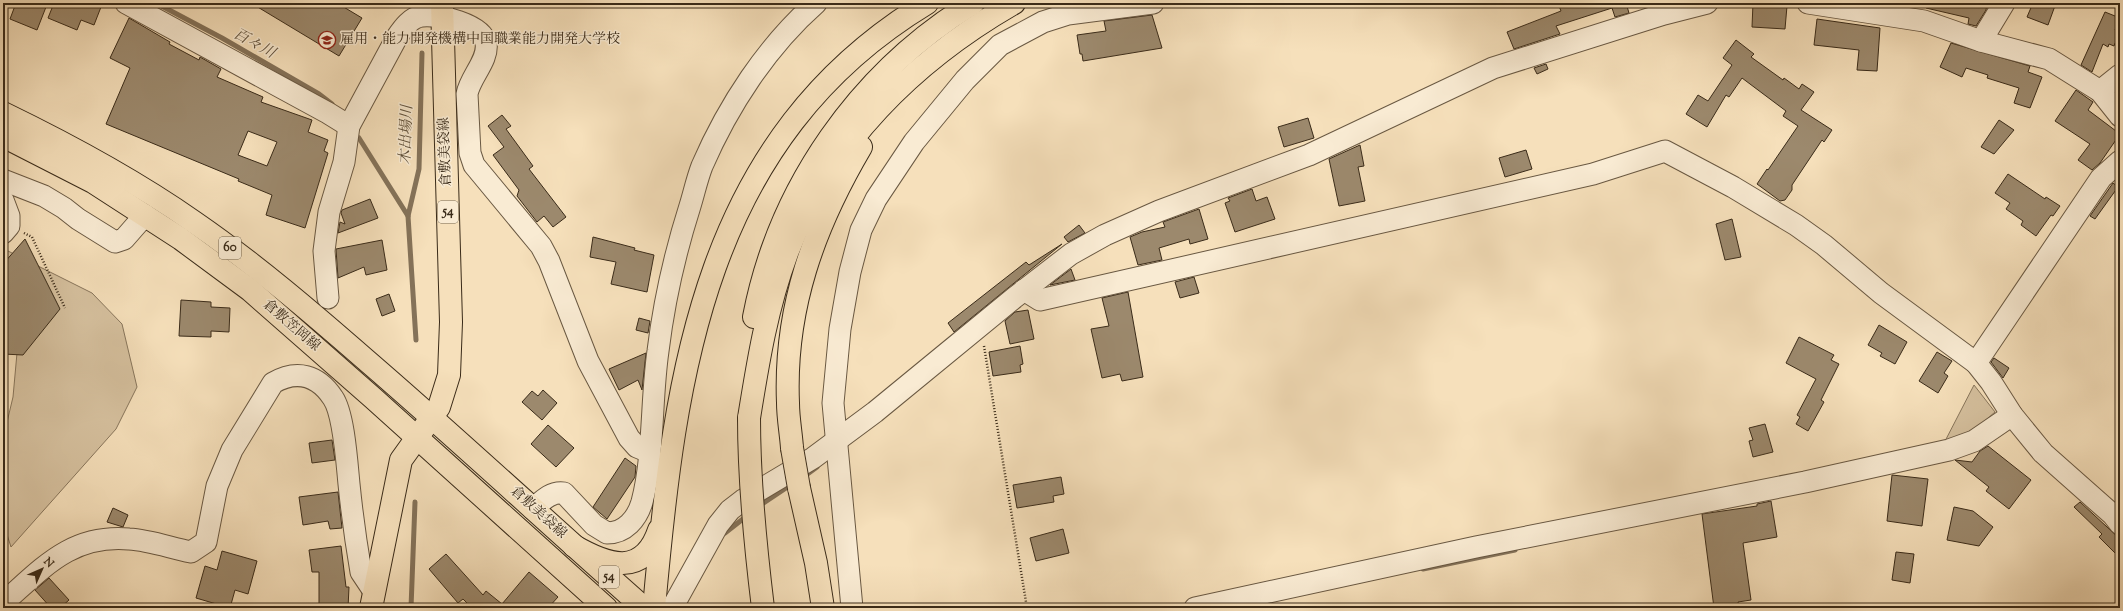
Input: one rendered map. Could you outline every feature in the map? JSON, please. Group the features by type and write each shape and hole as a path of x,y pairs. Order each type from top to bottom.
{"main road":[{"path":"654,608 661,524 685,367 710,277 727,233 746,193 772,151 821,89 852,59 883,33 927,3"},
{"path":"764,608 752,520 749,470 749,356 754,316 762,279 773,247 799,187 835,130 878,79 933,30 973,3"},
{"path":"749,418 767,319 787,254 799,226 831,168 850,141 870,117 909,79 960,37 1014,3"},
{"name":"倉敷美袋線","path":"442,11 451,351 446,387 439,407 417,437 606,608"},
{"path":"823,608 816,563 799,488 792,448 788,403 788,368 797,299 806,264 817,232 845,174 879,118 909,79"},
{"name":"倉敷笠岡線","path":"3,112 104,165 194,222 296,299 432,418"},
{"name":"倉敷笠岡線","path":"3,136 93,182 187,243 250,290 417,437"},
{"name":"倉敷美袋線","path":"432,418 644,608"},
{"path":"372,599 401,460 417,437"},
{"path":"574,546 603,561 625,563 644,555 657,537 661,524"}],"street":[{"path":"126,3 328,113 349,126"},
{"path":"533,509 550,495 558,492 564,493 599,530 607,533 623,530 636,515 641,503 648,452 658,351 667,298 681,235 702,167 726,116 752,76 805,13 816,3"},
{"path":"852,608 833,403 840,329 850,272 859,237 876,199 914,142 965,80 1000,45 1043,22 1068,14 1153,3"},
{"path":"672,608 718,525 730,510 743,500 806,462 836,448 881,407 1024,290 1071,254 1105,235 1159,211 1309,155 1493,68 1657,16 1707,3"},
{"path":"1808,3 1924,21 1981,41 2049,58 2100,91 2120,116"},
{"path":"1981,41 2004,3"},
{"path":"328,298 324,251 329,212 344,162 349,126 397,36 406,24 422,16 442,11 474,28 486,42 484,60 473,76 467,94 470,153 474,164 541,246 549,260 588,361 629,438 637,447 648,452"},
{"path":"2100,91 2120,75"},
{"path":"1024,290 1040,300 1466,205 1593,174 1666,150 1796,224 1824,245 1881,293 1976,363 1991,382 2009,418 2044,453 2114,515 2120,524"},
{"path":"1976,363 2101,178 2120,161"},
{"path":"6,229 9,216 3,189 44,196 64,208 78,220 115,242 124,239 145,215"},
{"path":"3,603 50,561 73,547 103,538 130,538 191,552 206,542 217,486 232,450 274,384 283,377 298,374 313,378 334,398 343,428 361,572 372,599"},
{"path":"1196,608 1468,549 1797,483 1949,450 1974,441 2009,418"}],"path":[{"path":"6,229 32,237 65,308"},
{"path":"983,342 1028,608"}],"shaded area":[{"path":"8,251 92,293 122,324 137,387 116,429 11,547 3,522 3,439 13,397 17,353 3,339 3,253"},
{"path":"1974,385 1995,412 1967,436 1943,445"}],"building":[{"path":"16,3 34,3 46,7 37,30 10,19"},
{"path":"54,3 92,3 101,7 94,25 81,20 77,30 48,18"},
{"path":"251,3 337,3 362,18 339,56"},
{"path":"1567,3 1626,3 1629,13 1615,17 1612,8 1556,26 1560,34 1514,49 1507,32 1561,11 1559,6"},
{"path":"1753,3 1787,6 1785,29 1752,27"},
{"path":"1926,3 1987,3 1986,10 1976,26 1968,24 1969,18 1926,8"},
{"path":"2033,3 2056,3 2048,25 2027,17"},
{"path":"2105,12 2120,18 2115,30 2120,32 2120,45 2115,43 2114,46 2109,44 2108,47 2103,44 2092,72 2081,65"},
{"path":"1152,15 1162,48 1083,61 1082,54 1080,54 1077,35 1106,31 1104,21"},
{"path":"129,18 170,42 169,44 199,60 200,57 221,69 217,77 263,97 261,102 312,120 308,132 328,140 324,151 328,153 305,228 266,215 272,195 238,181 239,179 106,124 130,68 110,58","holes":["248,131 277,142 267,166 238,155"]},
{"path":"1817,19 1880,28 1877,71 1857,70 1859,50 1814,45"},
{"path":"1736,40 1754,54 1751,57 1783,80 1784,78 1799,89 1802,84 1814,92 1801,110 1832,130 1824,142 1822,140 1792,185 1792,190 1785,200 1780,201 1757,184 1798,126 1783,116 1786,111 1742,78 1729,97 1726,95 1707,127 1686,114 1698,95 1708,101 1732,65 1723,58"},
{"path":"1951,43 2030,66 2028,72 2042,77 2030,108 2014,103 2019,88 1987,78 1988,75 1966,68 1962,77 1940,67"},
{"path":"1546,64 1548,69 1537,74 1534,68"},
{"path":"2076,90 2093,102 2088,110 2120,134 2100,163 2092,170 2078,160 2090,144 2055,121"},
{"path":"502,115 511,126 506,129 533,166 529,169 566,217 553,227 544,216 537,222 517,196 519,190 493,155 504,147 488,126"},
{"path":"1308,118 1314,138 1284,147 1278,127"},
{"path":"1999,120 2014,130 1994,154 1981,147"},
{"path":"1360,145 1364,166 1358,167 1365,201 1339,206 1329,159"},
{"path":"1526,150 1532,169 1505,177 1499,158"},
{"path":"2008,174 2045,199 2046,197 2060,206 2053,216 2051,215 2036,236 2021,225 2023,221 2006,209 2010,203 1995,193"},
{"path":"2113,183 2118,187 2095,219 2090,216"},
{"path":"1252,189 1256,201 1267,197 1275,219 1235,232 1225,203 1230,201 1228,198"},
{"path":"370,199 378,218 338,233 340,222 345,224 341,213 342,210"},
{"path":"1199,209 1208,239 1190,244 1189,239 1159,248 1162,260 1138,265 1130,237 1142,232 1165,227 1163,222"},
{"path":"1732,219 1741,257 1725,260 1716,224"},
{"path":"1079,225 1085,233 1068,242 1064,237"},
{"path":"593,237 635,248 634,250 654,255 647,292 611,284 616,262 590,257"},
{"path":"25,239 60,309 23,355 3,354 3,264"},
{"path":"382,240 387,270 366,275 364,267 338,278 336,249"},
{"path":"1062,244 954,332 948,323 1026,262 1029,265"},
{"path":"1071,269 1075,280 1050,285"},
{"path":"1194,277 1199,293 1180,298 1175,282"},
{"path":"1128,292 1143,377 1122,381 1120,374 1102,378 1091,329 1109,326 1102,298"},
{"path":"389,294 395,311 382,316 376,299"},
{"path":"181,300 211,302 211,307 230,308 229,332 211,331 211,337 179,336"},
{"path":"1028,310 1034,339 1010,344 1005,321 1015,312"},
{"path":"639,318 650,321 648,333 636,330"},
{"path":"1879,325 1907,342 1895,364 1880,356 1882,353 1868,345"},
{"path":"1799,337 1834,355 1831,360 1839,364 1821,400 1824,402 1808,431 1796,424 1800,417 1797,415 1816,379 1786,363"},
{"path":"1020,346 1023,364 1020,365 1021,372 993,376 989,352"},
{"path":"1937,352 1952,361 1944,373 1948,376 1938,393 1919,381"},
{"path":"646,353 642,390 638,380 619,390 609,369"},
{"path":"1994,358 2009,368 2003,378 1991,362"},
{"path":"543,390 557,403 542,420 522,402 532,391 538,396"},
{"path":"1765,424 1773,452 1753,457 1749,441 1753,440 1749,428"},
{"path":"548,425 574,448 556,467 531,444"},
{"path":"332,440 335,460 312,463 309,443"},
{"path":"1988,446 2031,480 2009,509 1986,491 1989,487 1955,460 1972,462 1980,451"},
{"path":"625,458 636,466 635,477 607,519 593,507"},
{"path":"1892,475 1928,479 1922,526 1887,521"},
{"path":"1061,477 1064,494 1053,496 1054,502 1017,508 1013,485"},
{"path":"338,492 342,528 330,529 328,521 303,525 299,497"},
{"path":"1771,501 1777,537 1743,543 1751,600 1738,602 1739,608 1714,608 1702,514 1757,506 1757,504"},
{"path":"2080,502 2120,539 2120,558 2099,537 2102,534 2074,507"},
{"path":"1954,507 1973,511 1993,527 1979,546 1947,540"},
{"path":"113,508 128,515 123,527 107,522"},
{"path":"1063,529 1069,553 1036,561 1030,538"},
{"path":"341,546 346,587 349,587 348,608 319,608 319,572 312,572 309,550"},
{"path":"222,551 257,561 248,594 235,590 230,608 196,598 205,566 217,570"},
{"path":"1896,552 1914,554 1910,583 1892,580"},
{"path":"446,554 483,595 486,591 502,604 529,572 558,597 548,608 472,608 463,599 458,603 429,569"},
{"path":"49,578 69,600 60,608 51,608 35,590"}],"waterway":[{"name":"百々川","path":"156,3 222,38 319,94 332,104"},
{"name":"木出場川","path":"416,340 408,216 419,169 422,53"},
{"name":"百々川","path":"359,138 408,216"},
{"path":"802,478 817,467"},
{"path":"759,506 792,484"},
{"path":"411,608 415,502"},
{"path":"725,533 748,515"},
{"path":"1423,569 1515,550"}],"place":[{"name":"雇用・能力開発機構中国職業能力開発大学校","path":"327,40"}]}
